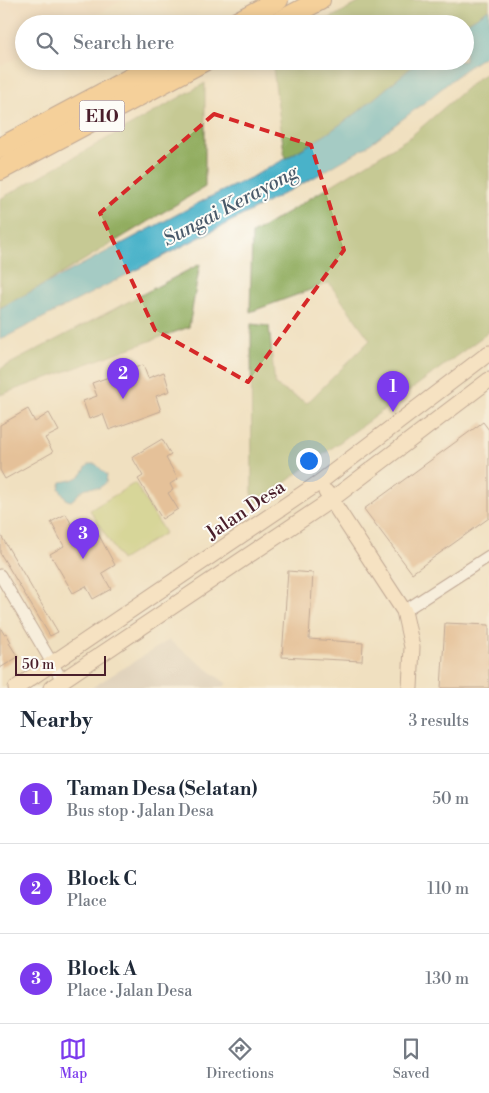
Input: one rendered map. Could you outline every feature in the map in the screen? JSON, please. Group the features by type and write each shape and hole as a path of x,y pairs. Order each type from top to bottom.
{"highway":[{"path":"250,15 278,0"},
{"path":"292,15 320,0"},
{"name":"E10","path":"0,148 146,70"},
{"name":"E10","path":"0,170 187,70"}],"main road":[{"name":"Jalan Desa","path":"16,688 320,482 489,353"},
{"path":"56,684 331,500 489,380"},
{"path":"320,482 404,612 412,647 410,688"}],"street":[{"path":"404,612 489,556"},
{"path":"0,575 53,664 56,684"}],"highlighted area":[{"path":"214,114 311,145 344,250 248,382 155,330 100,213"}],"shaded area":[{"path":"0,0 123,0 96,15 15,15 15,59 0,67"},
{"path":"169,640 227,684 221,688 91,688"}],"green space":[{"path":"364,0 489,0 489,9 474,18 474,15 336,15"},
{"path":"273,70 408,70 358,112 285,159"},
{"path":"489,72 489,332 252,507 251,324 269,326 275,385 307,403 370,340 329,283 250,312 252,234 410,137 478,78"},
{"path":"205,83 205,187 38,288 0,308 0,199"},
{"path":"200,264 189,327 0,395 0,369"},
{"path":"135,483 165,533 121,560 90,510"}],"water":[{"path":"489,9 489,53 474,63 474,18"},
{"name":"Sungai Kerayong","path":"408,70 464,70 366,147 313,178 0,340 0,308 285,159 358,112"},
{"path":"90,464 96,464 107,475 106,483 99,488 85,489 71,501 67,500 59,488 61,482 77,478"}],"building":[{"path":"143,365 148,378 164,372 170,391 156,396 161,411 109,430 103,414 89,419 83,401 97,396 92,383"},
{"path":"28,409 35,422 49,413 59,431 45,438 53,452 5,479 0,470 0,425"},
{"path":"483,422 489,430 489,518 412,573 364,509"},
{"path":"162,439 171,455 166,458 178,479 170,484 173,490 168,493 178,509 162,519 138,479 143,476 132,457"},
{"path":"66,514 74,529 79,526 83,535 95,528 115,565 102,573 111,589 93,599 86,586 73,593 50,554 64,546 51,522"},
{"path":"0,534 58,632 50,636 0,553"},
{"path":"288,571 313,573 309,639 363,643 362,661 282,657"},
{"path":"445,623 489,625 489,688 441,688"},
{"path":"0,627 4,634 6,633 11,642 9,643 18,657 0,668"}],"place":[{"name":"Block C","path":"123,399"},
{"name":"Taman Desa (Selatan)","path":"393,412"},
{"name":"Block A","path":"83,559"}]}
